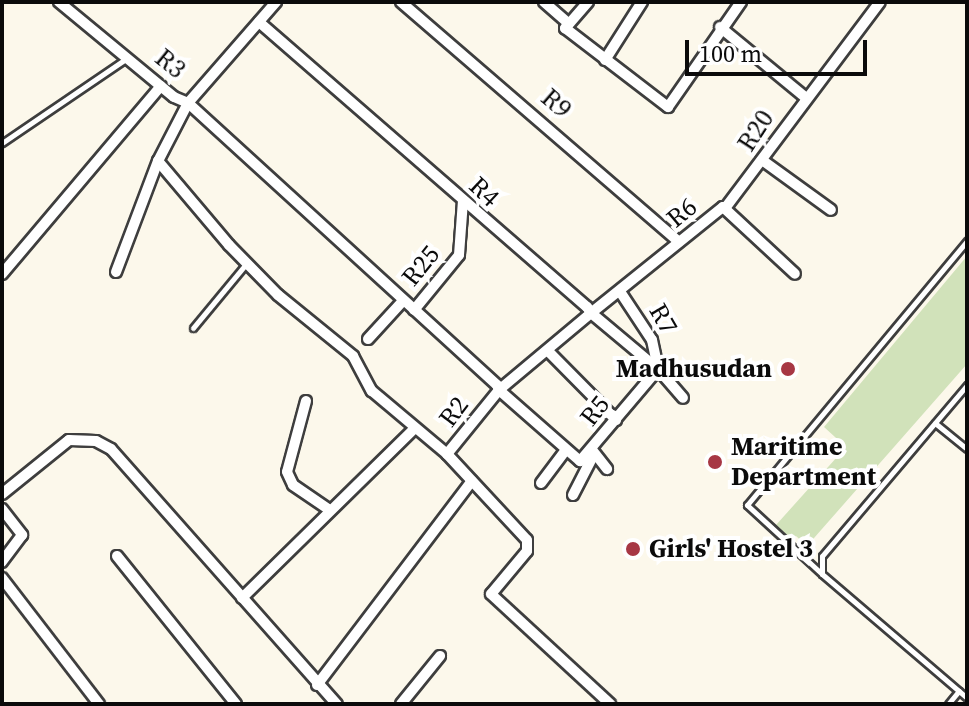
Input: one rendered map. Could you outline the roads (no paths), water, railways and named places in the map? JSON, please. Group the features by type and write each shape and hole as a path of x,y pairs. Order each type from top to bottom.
{"street":[{"name":"R3","path":"65,4 161,86 188,103 276,2"},
{"name":"R9","path":"401,2 679,242"},
{"path":"544,2 569,24"},
{"path":"588,2 565,28 668,107 720,27 741,2"},
{"path":"605,60 642,2"},
{"name":"R20","path":"726,207 880,2"},
{"name":"R4","path":"259,22 591,313"},
{"path":"720,27 806,98"},
{"path":"2,274 161,86"},
{"path":"116,272 158,161 188,103"},
{"name":"R2","path":"158,161 247,262 353,356 372,391 413,430 447,454 499,390 275,178 188,103"},
{"path":"762,160 831,210"},
{"name":"R25","path":"414,310 459,255 463,201"},
{"name":"R6","path":"591,313 621,293 679,242 726,207 795,274"},
{"name":"R7","path":"621,293 652,340 658,369"},
{"path":"368,339 403,301"},
{"path":"499,390 591,313 658,369 683,398"},
{"path":"548,351 616,420"},
{"name":"R5","path":"499,390 582,464 658,369"},
{"path":"306,401 287,472 293,485 328,509"},
{"path":"242,598 328,509 413,430"},
{"path":"2,494 11,491 55,446 69,440 96,441 123,458 156,494 242,598 337,704"},
{"path":"541,483 565,451"},
{"path":"594,452 607,469"},
{"path":"447,454 529,543 492,591 493,597 610,704"},
{"path":"573,495 587,476 582,464"},
{"path":"317,685 472,481"},
{"path":"2,509 22,535 2,562"},
{"path":"117,556 236,704"},
{"path":"2,578 99,704"},
{"path":"404,703 440,656"}],"lane":[{"path":"2,143 128,57"},
{"path":"967,241 747,505 822,574 828,584 967,698"},
{"path":"193,328 247,262"},
{"path":"822,574 822,556 967,385"},
{"path":"935,423 967,449"},
{"path":"948,704 959,691"}],"place":[{"name":"Madhusudan","path":"788,369"},
{"name":"Maritime Department","path":"715,462"},
{"name":"Girls' Hostel 3","path":"633,549"}]}
